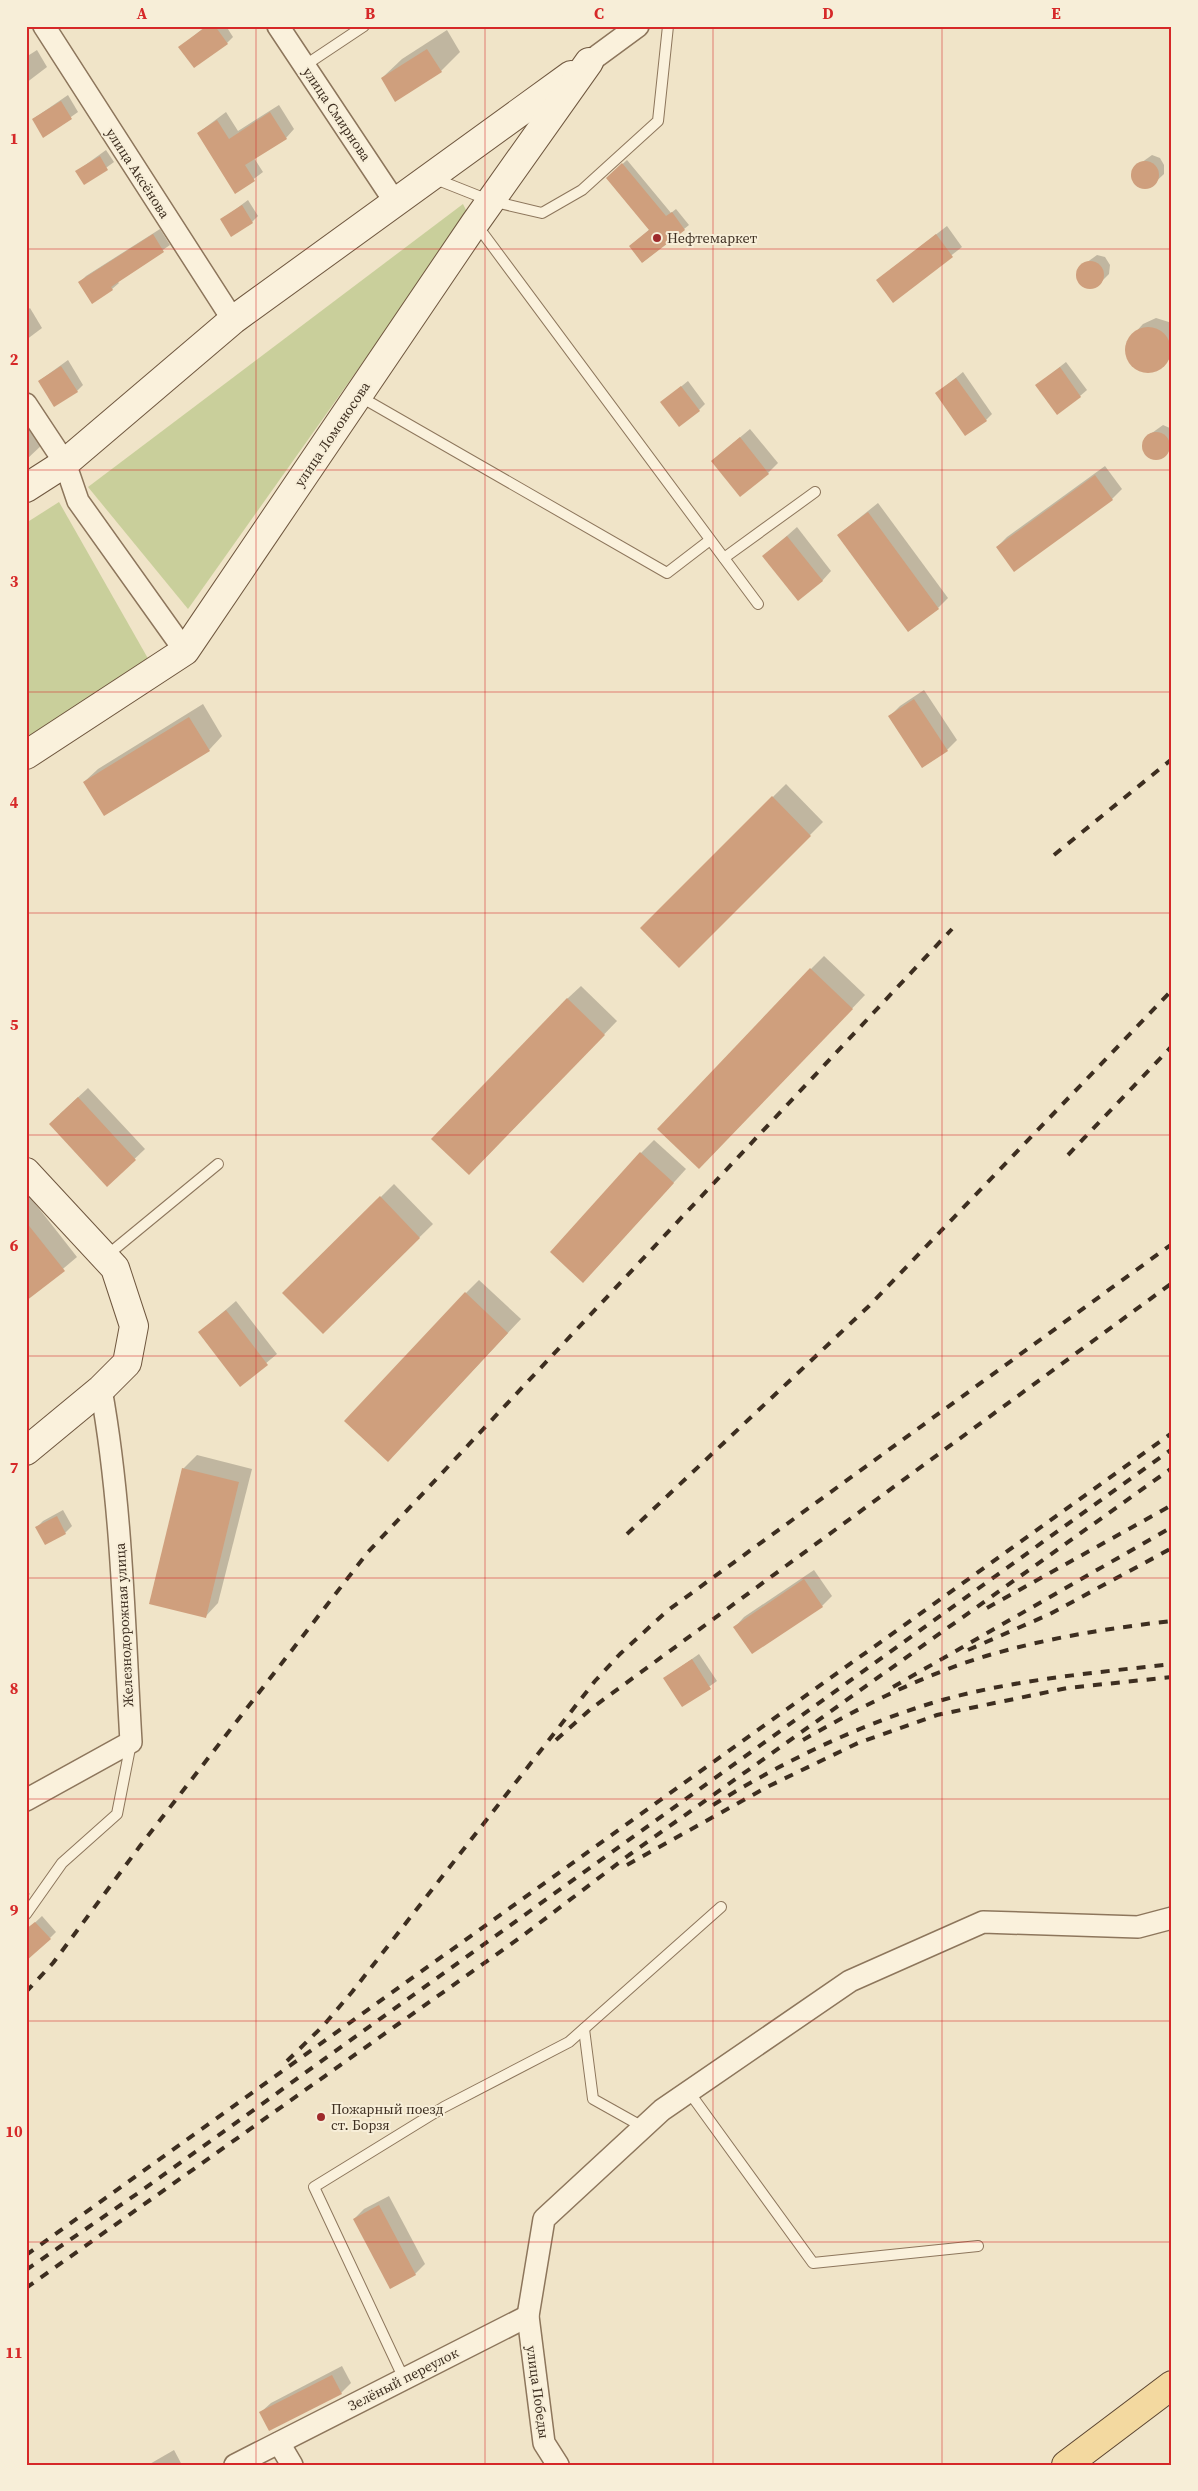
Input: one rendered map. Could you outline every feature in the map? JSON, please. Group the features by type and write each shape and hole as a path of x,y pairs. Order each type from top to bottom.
{"main road":[{"path":"1066,2465 1172,2385"}],"street":[{"name":"улица Аксёнова","path":"44,26 233,320"},
{"name":"улица Смирнова","path":"278,26 395,202"},
{"name":"улица Ломоносова","path":"26,488 65,463 233,320 638,26"},
{"name":"улица Ломоносова","path":"26,754 185,651 490,201 589,62"},
{"path":"26,404 65,463 78,501 185,651"},
{"path":"26,1172 115,1268 134,1326 127,1363 101,1389 26,1451"},
{"name":"Железнодорожная улица","path":"101,1389 108,1428 119,1532 131,1742"},
{"path":"27,1799 131,1742"},
{"name":"улица Победы","path":"558,2465 544,2443 528,2316 544,2219 662,2110 850,1980 983,1922 1138,1927 1172,1918"},
{"name":"Зелёный переулок","path":"235,2465 528,2316"},
{"path":"278,2442 292,2465"}],"lane":[{"path":"304,66 364,26"},
{"path":"430,177 490,201 542,213 582,190 658,121 668,26"},
{"path":"475,223 758,604"},
{"path":"358,396 666,573 710,540"},
{"path":"724,558 815,492"},
{"path":"104,1257 218,1164"},
{"path":"26,1914 62,1864 117,1814 131,1742"},
{"path":"404,2379 314,2187 444,2107 569,2042 721,1907"},
{"path":"584,2029 593,2099 643,2127"},
{"path":"688,2092 812,2263 978,2246"}],"green space":[{"path":"463,204 468,214 188,609 88,487"},
{"path":"59,502 150,662 26,739 26,523"}],"building":[{"path":"207,26 215,26 228,44 194,68 178,47"},
{"path":"427,49 442,72 395,102 381,78"},
{"path":"61,101 72,119 43,138 32,119"},
{"path":"270,112 287,139 245,165 255,181 235,194 197,133 217,120 229,139"},
{"path":"100,156 108,170 84,185 75,171"},
{"path":"1145,161 1155,165 1159,175 1155,185 1145,189 1135,185 1131,175 1135,165"},
{"path":"622,163 666,216 672,212 685,230 642,263 629,246 649,230 606,178"},
{"path":"242,205 253,223 231,237 220,219"},
{"path":"153,234 164,252 111,287 113,290 92,304 78,282"},
{"path":"936,234 953,257 893,303 876,280"},
{"path":"1090,261 1100,265 1104,275 1100,285 1090,289 1080,285 1076,275 1080,265"},
{"path":"1148,327 1161,331 1167,337 1171,350 1167,363 1161,369 1148,373 1135,369 1129,363 1125,350 1129,337 1135,331"},
{"path":"61,366 78,392 54,407 38,381"},
{"path":"1060,367 1081,397 1057,415 1035,385"},
{"path":"956,378 987,421 965,436 935,393"},
{"path":"681,386 700,411 679,427 660,402"},
{"path":"1156,432 1166,436 1170,446 1166,456 1156,460 1146,456 1142,446 1146,436"},
{"path":"740,437 769,474 740,497 711,461"},
{"path":"1095,475 1113,500 1014,572 996,547"},
{"path":"868,512 939,609 908,632 837,535"},
{"path":"787,536 823,581 798,601 762,556"},
{"path":"914,699 948,751 922,768 888,716"},
{"path":"189,717 210,751 104,816 83,782"},
{"path":"772,796 811,836 679,968 640,928"},
{"path":"810,968 853,1009 699,1169 657,1129"},
{"path":"567,998 605,1035 469,1175 431,1139"},
{"path":"78,1097 136,1160 107,1187 49,1124"},
{"path":"640,1152 674,1183 583,1283 550,1252"},
{"path":"380,1196 420,1238 323,1334 282,1293"},
{"path":"26,1222 65,1271 26,1301"},
{"path":"465,1292 508,1333 388,1462 344,1421"},
{"path":"226,1310 268,1365 240,1387 198,1332"},
{"path":"182,1468 239,1482 206,1618 149,1604"},
{"path":"57,1516 66,1534 45,1545 35,1527"},
{"path":"804,1579 823,1607 752,1654 733,1627"},
{"path":"692,1659 711,1689 682,1707 663,1678"},
{"path":"35,1922 51,1939 26,1961 26,1929"},
{"path":"379,2205 416,2275 390,2289 353,2219"},
{"path":"332,2375 342,2394 269,2431 259,2412"}],"railway":[{"path":"1054,855 1172,759"},
{"path":"26,1992 53,1963 140,1846 368,1552 952,929"},
{"path":"627,1534 869,1306 1172,990"},
{"path":"1068,1155 1172,1046"},
{"path":"287,2061 323,2026 352,1992 595,1681 620,1654 667,1611 1172,1244"},
{"path":"556,1740 592,1708 1172,1283"},
{"path":"26,2255 1172,1433"},
{"path":"26,2270 141,2191 1172,1449"},
{"path":"26,2288 521,1937 629,1855 1172,1468"},
{"path":"987,1608 1172,1505"},
{"path":"893,1687 1172,1527"},
{"path":"968,1650 1050,1614 1172,1548"},
{"path":"803,1740 915,1682 986,1656 1078,1634 1172,1621"},
{"path":"713,1805 792,1760 847,1734 932,1703 991,1688 1021,1683 1172,1664"},
{"path":"627,1865 767,1787 858,1743 937,1715 1067,1688 1172,1677"}],"place":[{"name":"Нефтемаркет","path":"657,238"},
{"name":"Пожарный поезд ст. Борзя","path":"321,2117"}]}
